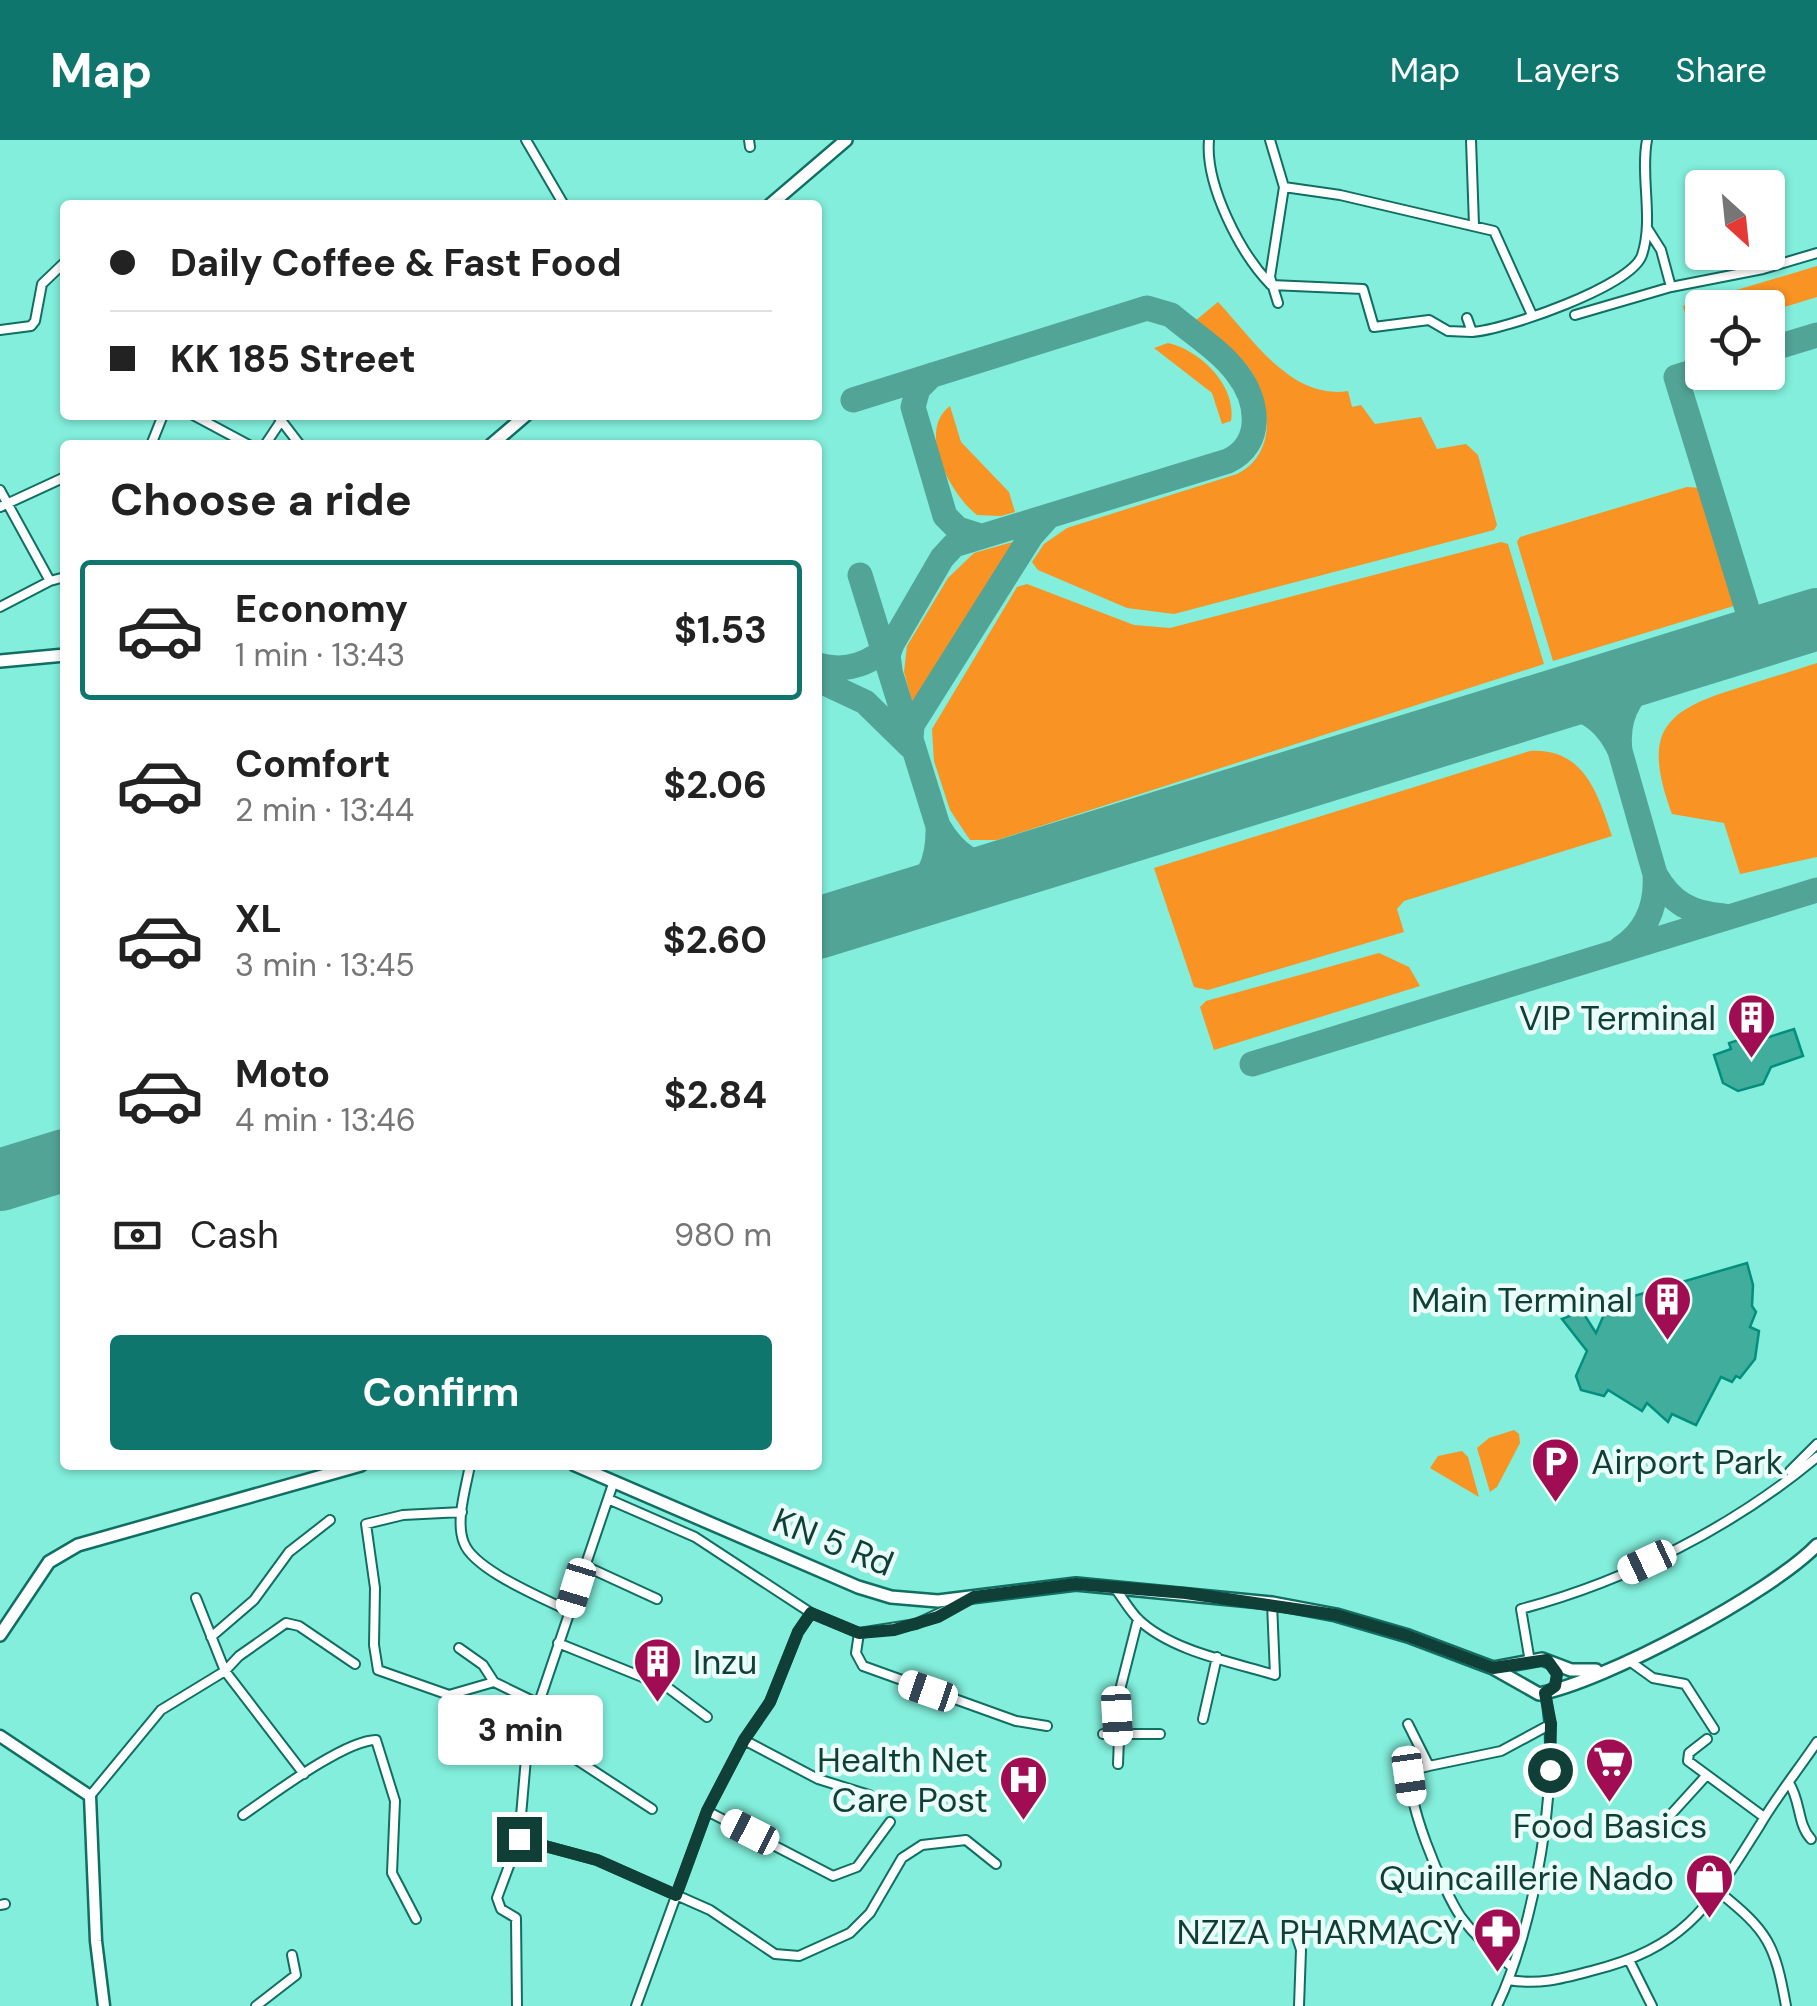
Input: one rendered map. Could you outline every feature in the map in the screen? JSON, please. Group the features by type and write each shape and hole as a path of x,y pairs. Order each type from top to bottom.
{"main road":[{"path":"776,200 846,140"},
{"path":"497,440 520,420"},
{"path":"0,661 60,655"},
{"path":"0,1635 49,1562 78,1545 343,1470"},
{"name":"KN 5 Rd","path":"586,1470 728,1528 825,1574 891,1597 938,1600 1048,1586 1113,1586 1272,1603 1390,1630 1493,1668 1528,1689 1548,1691"},
{"path":"1548,1691 1628,1660 1754,1592 1817,1545"},
{"name":"KN 5 Rd","path":"1493,1668 1542,1659 1571,1670 1605,1670"},
{"path":"1528,1689 1523,1678 1529,1663"},
{"path":"1548,1691 1557,1680 1551,1663"}],"street":[{"path":"526,140 561,200"},
{"path":"1209,140 1207,162 1237,236 1250,263 1271,285 1278,303"},
{"path":"1270,140 1284,187 1271,285"},
{"path":"1470,140 1474,224"},
{"path":"1271,285 1364,290 1374,327 1429,320 1448,331 1472,332 1512,324 1605,288 1632,272 1642,256 1647,228 1643,184 1647,140"},
{"path":"1284,187 1474,224 1497,234 1532,314"},
{"path":"1647,228 1661,250 1671,286"},
{"path":"1575,315 1671,286 1764,269 1817,254"},
{"path":"1,328 31,326 42,284 60,267"},
{"path":"1467,318 1472,332"},
{"path":"203,420 241,440"},
{"path":"281,420 296,440"},
{"path":"4,506 60,479"},
{"path":"0,490 4,506 50,581"},
{"path":"0,607 60,578"},
{"path":"1772,1488 1817,1444"},
{"path":"1529,1663 1521,1609 1581,1590 1668,1552 1817,1457"},
{"path":"469,1470 462,1512 464,1544 482,1563 569,1610"},
{"path":"517,2006 516,1918 501,1908 497,1898 519,1839 528,1734 614,1482"},
{"path":"608,1499 696,1536 811,1613 859,1633 916,1624 974,1597"},
{"path":"462,1512 403,1515 366,1524 376,1588 377,1665 381,1674 449,1694 494,1682"},
{"path":"212,1637 245,1610 289,1552 330,1520"},
{"path":"718,1552 728,1528"},
{"path":"584,1564 657,1599"},
{"path":"1113,1586 1138,1620 1178,1642 1275,1675 1272,1603"},
{"path":"196,1598 225,1671 304,1774"},
{"path":"636,2006 707,1811 744,1740 770,1702 798,1632 811,1613"},
{"path":"1118,1764 1120,1686 1138,1620"},
{"path":"104,2006 96,1941 90,1796 162,1710 225,1671 248,1650 292,1622 355,1664"},
{"path":"859,1633 856,1654 863,1666 1016,1722 1048,1726"},
{"path":"558,1643 667,1687 707,1717"},
{"path":"459,1648 484,1664 494,1682 538,1703"},
{"path":"1203,1719 1217,1657"},
{"path":"1628,1660 1652,1678 1684,1684 1714,1729"},
{"path":"1497,2006 1508,1980 1534,1880 1548,1794 1548,1691"},
{"path":"1408,1724 1428,1766"},
{"path":"1512,1966 1490,1951 1442,1886 1412,1798 1410,1771 1501,1750 1551,1724"},
{"path":"528,1734 577,1760 652,1809"},
{"path":"1103,1734 1160,1734"},
{"path":"0,1736 90,1796"},
{"path":"243,1815 304,1774 373,1739 379,1744 395,1801 392,1873 416,1920"},
{"path":"1706,1739 1686,1757 1705,1776 1764,1818"},
{"path":"744,1740 818,1779 869,1796"},
{"path":"1508,1980 1546,1984 1630,1960 1694,1922 1719,1892 1817,1742"},
{"path":"1655,1832 1705,1776"},
{"path":"1789,1782 1799,1800 1804,1830 1811,1839"},
{"path":"707,1811 824,1873 840,1876 857,1867 890,1822"},
{"path":"519,1839 597,1860 710,1910 776,1954 799,1956 850,1933 870,1913 902,1858 922,1845 966,1840 996,1864"},
{"path":"1719,1892 1763,1930 1781,1977 1786,2006"},
{"path":"1292,1922 1301,1950 1299,2006"},
{"path":"256,2006 296,1975 292,1955"},
{"path":"1630,1960 1652,2006"}],"shaded area":[{"path":"1817,266 1817,297 1785,307 1785,290 1737,290"},
{"path":"1218,302 1259,349 1291,377 1327,391 1348,391 1352,407 1361,405 1375,424 1421,417 1437,449 1466,444 1478,455 1497,525 1494,530 1174,614 1127,608 1038,570 1032,562 1044,544 1067,528 1237,474 1258,455 1264,443 1267,416 1254,376 1235,354 1195,321"},
{"path":"1168,343 1192,353 1214,372 1228,395 1231,421 1222,424 1212,393 1154,348"},
{"path":"950,406 961,442 1009,492 1015,512 977,515 957,493 937,446 940,417"},
{"path":"1687,487 1703,488 1737,605 1553,661 1517,542 1520,537"},
{"path":"1016,541 913,705 904,672 907,646 948,578 974,553"},
{"path":"1501,542 1508,544 1544,664 997,840 970,840 950,810 934,761 932,729 1017,587 1027,584 1134,625 1170,628"},
{"path":"1817,663 1817,857 1740,874 1724,823 1672,814 1659,765 1664,731 1689,707 1709,698"},
{"path":"1530,751 1548,752 1576,765 1594,789 1612,836 1404,901 1397,909 1404,932 1208,990 1194,987 1154,868"},
{"path":"1379,953 1409,967 1420,986 1214,1050 1200,1007 1206,1001"},
{"path":"1514,1430 1520,1443 1497,1487 1490,1492 1477,1448 1489,1438"},
{"path":"1462,1451 1468,1457 1479,1497 1430,1468 1438,1456"}],"building":[{"name":"VIP Terminal","path":"1794,1029 1803,1056 1771,1067 1763,1084 1738,1091 1723,1083 1714,1055 1731,1049 1729,1043 1745,1038 1747,1044"},
{"name":"Main Terminal","path":"1747,1263 1756,1312 1750,1327 1759,1331 1755,1359 1740,1378 1736,1376 1732,1382 1721,1377 1696,1425 1672,1414 1668,1422 1647,1403 1642,1411 1608,1390 1604,1396 1581,1390 1576,1376 1587,1351 1562,1319 1582,1311 1596,1333 1606,1310 1629,1303 1627,1298"}],"taxiway":[{"path":"853,400 1147,308 1171,315 1223,357 1244,384 1253,409 1248,444 1228,461 954,545 942,558 892,644 888,655 890,670"},
{"path":"1785,345 1817,335"},
{"path":"1685,374 1676,377 1756,638"},
{"path":"932,375 918,389 913,407 945,516 958,529 980,536"},
{"path":"911,740 912,725 1031,536 1048,517"},
{"path":"860,575 938,826 966,858 1007,869"},
{"path":"822,666 858,665 892,644"},
{"path":"1620,751 1621,723 1630,700 1670,664"},
{"path":"822,682 865,702 910,746"},
{"path":"1536,706 1563,706 1586,713 1605,728 1620,751 1655,874 1652,907 1644,925 1621,948"},
{"path":"896,903 916,889 929,872 938,826"},
{"path":"1655,874 1668,893 1684,905 1724,916"},
{"path":"1252,1064 1817,890"}],"runway":[{"path":"822,927 1817,619"},
{"path":"0,1180 60,1162"}],"place":[{"name":"VIP Terminal","path":"1751,1060"},
{"name":"Main Terminal","path":"1668,1342"},
{"name":"Airport Park","path":"1556,1504"},
{"name":"Inzu","path":"658,1704"},
{"name":"Food Basics","path":"1610,1804"},
{"name":"Health Net Care Post","path":"1023,1822"},
{"name":"Quincaillerie Nado","path":"1709,1920"},
{"name":"NZIZA PHARMACY","path":"1498,1974"}],"route":[{"path":"519,1839 597,1860 676,1895 707,1811 744,1740 770,1702 798,1632 811,1613 859,1633 894,1630 938,1617 974,1597 1076,1584 1272,1603 1336,1615 1408,1636 1493,1668 1547,1660 1557,1674 1555,1686 1545,1693 1551,1724 1550,1770"}]}
